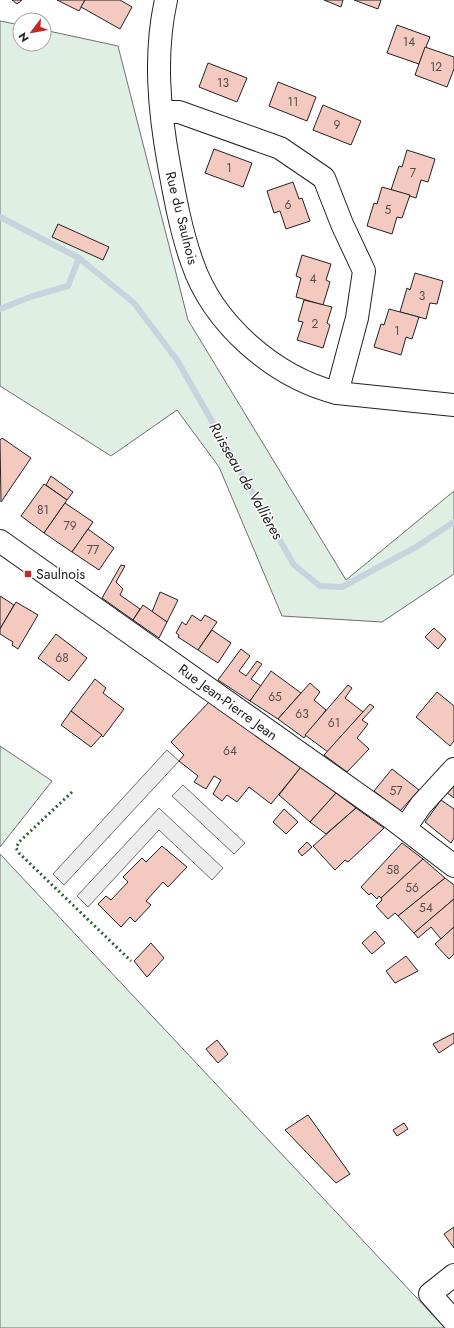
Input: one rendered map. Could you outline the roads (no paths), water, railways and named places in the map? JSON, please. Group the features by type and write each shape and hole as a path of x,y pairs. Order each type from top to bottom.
{"street":[{"name":"Rue du Saulnois","path":"166,0 161,22 158,50 165,141 185,240 192,263 218,311 237,333 277,367 298,379 322,389 337,393 454,405"},
{"path":"162,112 179,112 280,148 324,178 342,224 364,272 357,318 337,393"},
{"name":"Rue Jean-Pierre Jean","path":"0,541 405,828 454,866"},
{"path":"405,828 420,805 454,769"},
{"path":"454,1275 430,1294 454,1321"}],"waterway":[{"name":"Ruisseau de Vallières","path":"0,217 79,258 134,303 177,360 294,565 320,586 342,587 416,547 454,522"},
{"name":"Ruisseau de Vallières","path":"0,309 33,296 68,286 79,258"}],"place":[{"name":"Saulnois","path":"28,574"}]}
